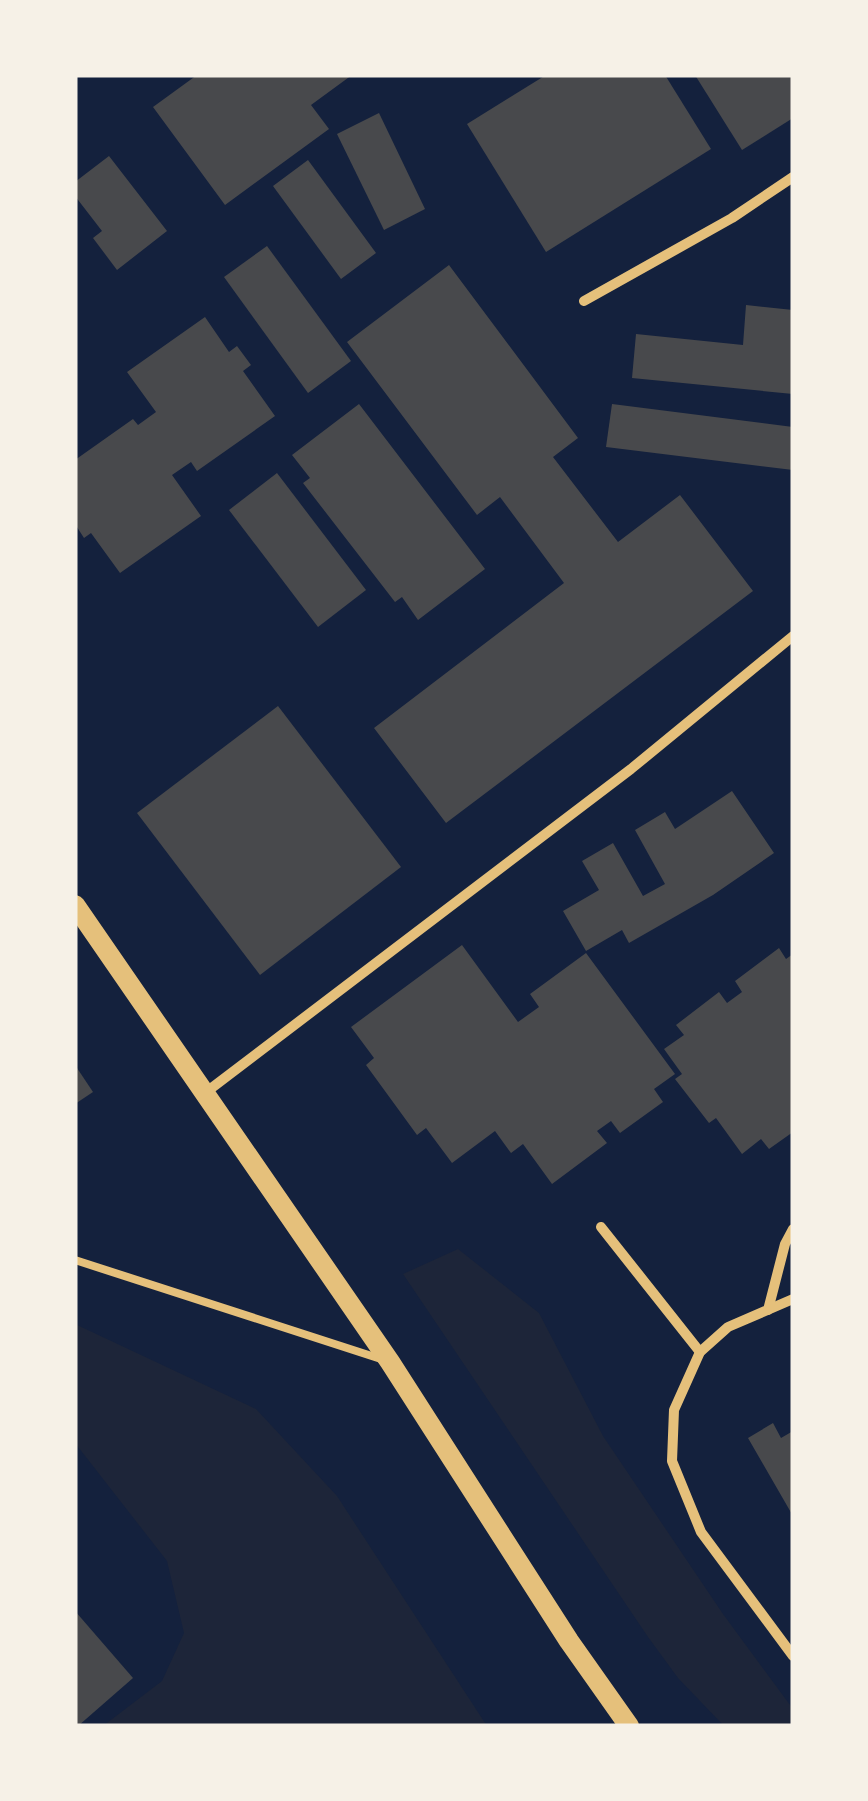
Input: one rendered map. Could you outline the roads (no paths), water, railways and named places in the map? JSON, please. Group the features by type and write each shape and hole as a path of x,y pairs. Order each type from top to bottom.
{"main road":[{"path":"75,905 390,1362 628,1726"}],"street":[{"path":"584,301 732,218 793,177"},
{"path":"205,1093 632,769 793,636"},
{"path":"600,1228 700,1352"},
{"path":"768,1310 785,1244 793,1229"},
{"path":"793,1298 728,1328 700,1352 674,1410 672,1461 702,1532 793,1656"}],"lane":[{"path":"75,1260 390,1362"}]}
